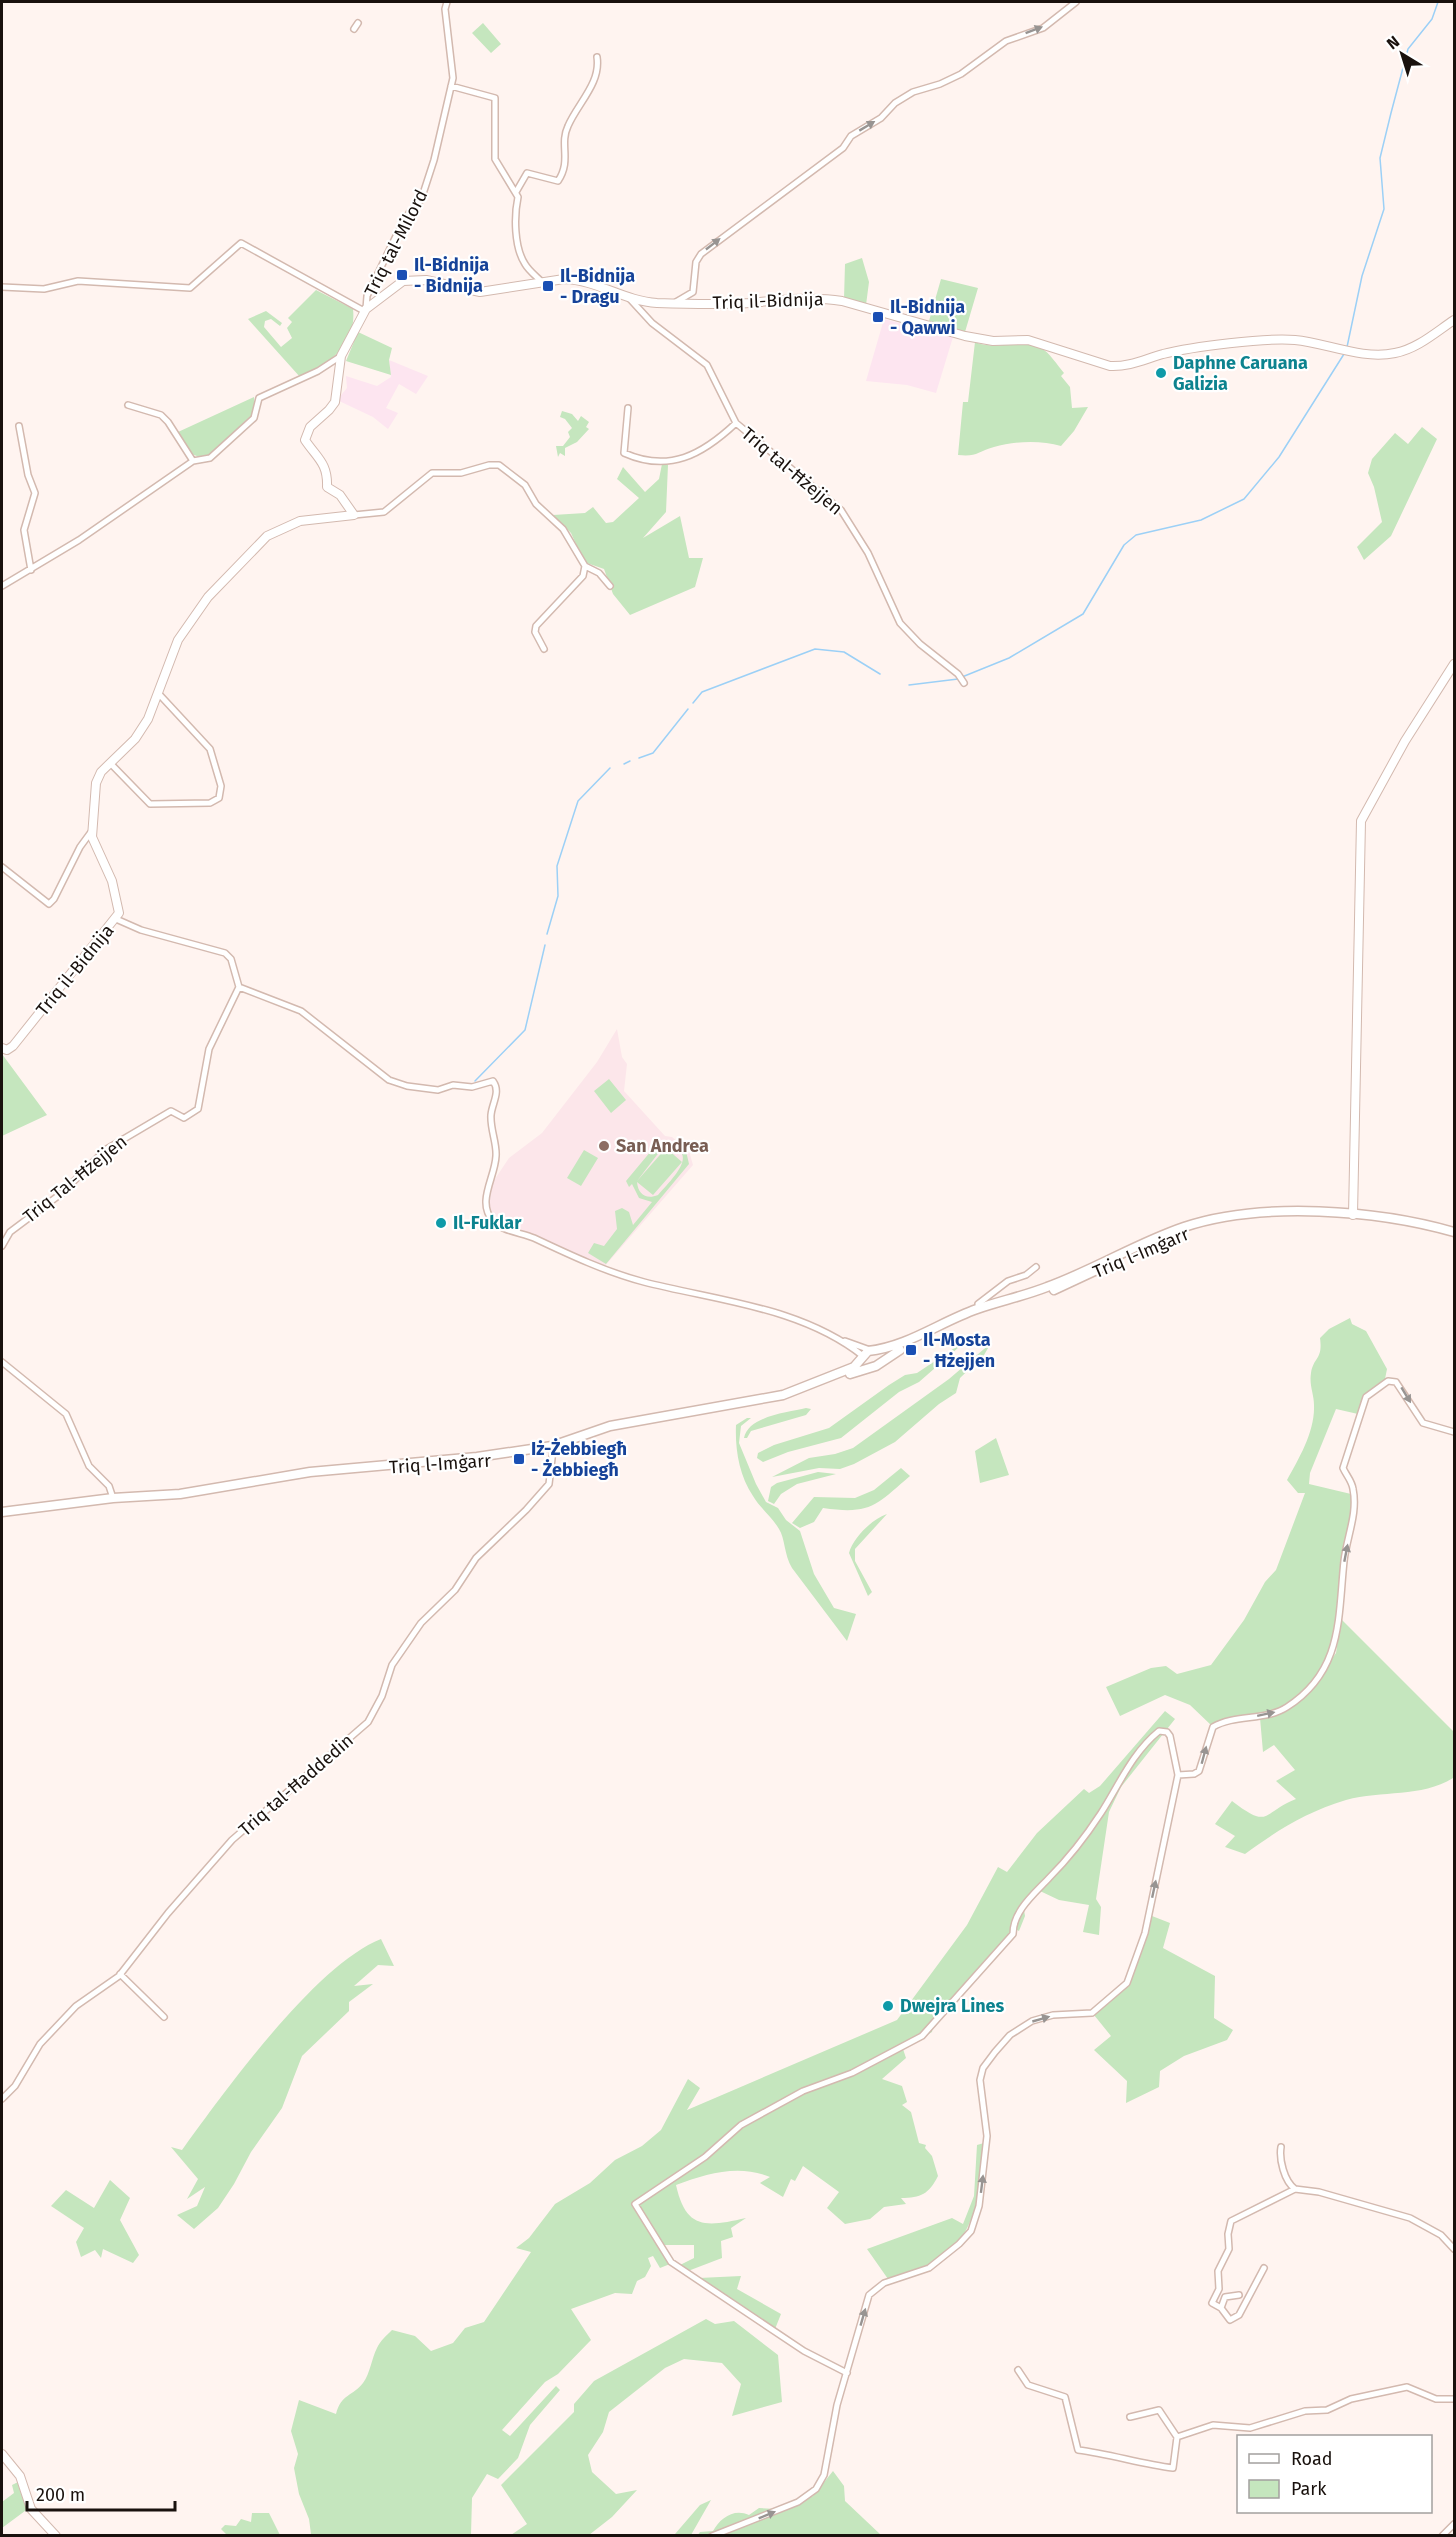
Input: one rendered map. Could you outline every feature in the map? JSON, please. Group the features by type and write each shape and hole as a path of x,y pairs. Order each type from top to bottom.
{"main road":[{"name":"Triq l-Imġarr","path":"2,1514 113,1498 180,1494 355,1467 519,1452 552,1446 610,1426 666,1414 783,1395 848,1369 860,1355 889,1349 979,1309 1047,1287 1138,1245 1201,1223 1231,1217 1284,1212 1353,1215 1455,1234"},
{"name":"Triq l-Imġarr","path":"2,1514 203,1496 311,1476 520,1457 667,1418 784,1400 879,1363 892,1354 966,1318 1073,1283 1131,1253 1185,1231 1232,1220 1282,1215 1334,1216 1455,1234"},
{"path":"874,1351 879,1356 879,1363"},
{"path":"860,1355 869,1367"}],"street":[{"name":"Triq tal-Milord","path":"365,310 367,296 397,234 409,213 421,200 434,160 452,86 445,9 447,2"},
{"path":"671,303 693,292 696,262 701,254 843,148 851,136 881,118 895,103 913,92 940,84 961,74 1006,41 1042,27 1076,2"},
{"path":"354,29 358,23"},
{"path":"516,192 527,173 558,181 563,173 567,161 567,129 593,85 598,67 597,57"},
{"path":"452,86 495,98 495,159 518,197 515,213 521,257 526,266 542,282"},
{"path":"2,287 44,289 78,281 190,288 242,243 365,310 341,356 335,402 310,427 305,440 311,449 318,453 327,475 327,487 340,495 354,515 379,514 390,509 432,473 461,473 496,465 525,486 536,504 563,529 585,566 599,573 610,586"},
{"name":"Triq il-Bidnija","path":"365,310 403,281 426,280 480,292 575,279 630,298 671,303 728,304 823,298 842,301 965,336 993,341 1028,340 1110,366 1123,367 1165,354 1270,341 1294,340 1355,351 1397,353 1416,345 1455,320"},
{"name":"Triq tal-Ħżejjen","path":"630,298 652,323 707,365 736,423 841,510 868,553 900,623 920,644 958,674 964,683"},
{"path":"2,586 31,570 193,461 210,459 254,418 259,398 318,371 341,356"},
{"path":"128,405 161,415 193,461"},
{"path":"628,408 624,453 638,459 674,461 693,456 711,446 736,423"},
{"path":"18,426 35,495 24,530 31,570"},
{"name":"Triq il-Bidnija","path":"2,1048 8,1050 13,1046 119,913 113,885 95,847 91,832 98,778 135,739 147,719 178,640 208,597 258,543 278,530 300,521 354,515"},
{"path":"544,649 536,632 536,626 583,576 585,566"},
{"path":"1353,1215 1361,820 1405,741 1455,664"},
{"path":"111,764 150,804 213,802 219,798 220,786 210,749 158,693"},
{"path":"2,867 49,904 61,887 80,847 91,832"},
{"path":"116,919 141,930 225,953 231,959 239,987 301,1011 389,1080 407,1086 438,1090 453,1085 472,1087 491,1080 496,1090 491,1118 496,1157 485,1203 494,1223 553,1246 585,1263 642,1282 772,1310 837,1339 874,1351"},
{"name":"Triq Tal-Ħżejjen","path":"2,1246 10,1232 62,1193 109,1147 171,1111 184,1118 198,1109 209,1049 239,987"},
{"path":"979,1309 978,1304 1008,1281 1026,1275 1036,1267"},
{"path":"837,1339 860,1355"},
{"path":"2,1362 66,1414 89,1466 109,1486 113,1498"},
{"path":"1180,1775 1192,1775 1200,1769 1212,1729 1220,1724 1285,1708 1310,1686 1332,1653 1340,1616 1344,1560 1354,1515 1353,1487 1343,1468 1367,1396 1388,1381 1398,1383 1424,1424 1455,1432"},
{"name":"Triq tal-Ħaddedin","path":"2,2098 13,2090 37,2049 76,2006 120,1974 168,1913 232,1840 368,1722 382,1696 392,1665 421,1623 455,1590 476,1558 526,1510 549,1484 553,1470 553,1450"},
{"path":"712,2535 798,2502 816,2489 824,2475 837,2405 847,2373 869,2295 885,2283 929,2268 959,2244 970,2231 979,2206 987,2136 981,2094 983,2068 1010,2036 1032,2021 1053,2015 1092,2013 1126,1983 1145,1933 1180,1775 1167,1732 1159,1731 1148,1740 1119,1778 1101,1813 1063,1864 1016,1915 1012,1934 922,2036 852,2073 803,2091 741,2125 705,2157 635,2204 671,2262 804,2351 847,2373"},
{"path":"120,1974 164,2017"},
{"path":"1281,2147 1280,2156 1290,2185 1295,2189 1319,2192 1410,2218 1441,2235 1455,2249"},
{"path":"1264,2268 1239,2315 1230,2320 1221,2308 1212,2303 1219,2289 1218,2271 1229,2249 1228,2234 1231,2222 1295,2189"},
{"path":"1221,2308 1225,2297 1239,2295"},
{"path":"1018,2370 1028,2385 1065,2397 1078,2450 1115,2454 1144,2464 1173,2468 1177,2437 1159,2410 1130,2417"},
{"path":"1177,2437 1213,2425 1250,2428 1305,2411 1327,2410 1351,2399 1407,2387 1436,2399 1455,2399"},
{"path":"2,2454 20,2476 31,2509 56,2535"},
{"path":"1442,2535 1455,2523"}],"shaded area":[{"path":"884,319 953,337 936,393 907,385 866,381"},
{"path":"389,360 428,376 416,394 399,384 386,408 398,413 388,429 373,417 337,400 347,388 346,376 377,386 391,377"},
{"name":"San Andrea","path":"617,1029 622,1057 627,1064 624,1091 665,1136 672,1137 689,1151 693,1165 604,1267 493,1219 488,1204 491,1185 509,1158 542,1133 597,1062"}],"green space":[{"path":"483,23 501,44 491,53 472,33"},
{"path":"862,258 869,282 866,305 844,299 845,264"},
{"path":"941,279 978,288 965,332 929,321"},
{"path":"316,290 353,309 353,322 346,343 339,352 321,366 300,377 248,319 266,311 282,323 280,326 271,319 265,321 264,327 281,347 292,338 287,328 292,322 288,318"},
{"path":"358,332 392,348 389,360 391,375 346,361"},
{"path":"975,342 991,345 1033,345 1044,350 1053,359 1064,373 1061,376 1070,387 1072,408 1088,407 1074,431 1061,446 1019,442 994,447 973,455 958,455 963,402 968,402"},
{"path":"254,397 255,412 208,456 202,458 189,453 178,432"},
{"path":"562,411 572,414 578,421 581,416 589,422 586,427 589,429 577,442 565,448 565,456 560,453 558,457 556,446 563,446 570,437 568,432 572,428 565,419 560,417"},
{"path":"1422,427 1437,439 1391,536 1364,560 1357,547 1382,522 1374,487 1368,473 1372,459 1395,433 1408,444"},
{"path":"662,464 668,465 666,512 643,538 680,516 689,558 703,558 695,587 630,615 613,594 604,569 584,562 571,533 553,515 585,513 593,507 606,523 613,522 639,498 617,479 623,467 645,492 659,479"},
{"path":"2,1054 47,1115 2,1136"},
{"path":"609,1079 626,1100 611,1113 594,1091"},
{"path":"671,1143 686,1151 689,1164 606,1264 588,1253 594,1243 604,1246 617,1229 615,1211 622,1208 629,1212 633,1225 652,1202 639,1198 632,1184 629,1187 626,1181 656,1145","holes":["666,1148 678,1150 682,1155 682,1162","666,1149 637,1181 660,1151","681,1163 658,1195 646,1196 639,1190 637,1182 653,1195"]},
{"path":"584,1150 598,1158 581,1186 567,1178"},
{"path":"1350,1318 1352,1324 1366,1331 1387,1369 1385,1379 1364,1396 1358,1414 1336,1409 1310,1473 1309,1484 1351,1494 1353,1516 1332,1649 1321,1670 1310,1684 1280,1710 1218,1721 1212,1726 1190,1705 1165,1695 1120,1716 1106,1687 1151,1668 1166,1666 1177,1674 1211,1665 1244,1620 1265,1582 1276,1570 1305,1493 1298,1493 1287,1480 1312,1425 1314,1405 1311,1378 1312,1368 1320,1350 1320,1338 1329,1329"},
{"path":"991,1343 984,1355 960,1378 956,1393 939,1404 895,1442 840,1469 819,1468 772,1477 809,1458 835,1454 853,1448 949,1379"},
{"path":"959,1347 919,1382 899,1392 841,1438 788,1452 763,1462 757,1458 758,1453 774,1445 829,1428 889,1385 905,1375 917,1373"},
{"path":"811,1409 806,1415 751,1431 747,1438 744,1438 747,1431 761,1420 780,1413"},
{"path":"751,1418 741,1426 739,1443 766,1502 778,1508 786,1520 800,1531 814,1574 834,1608 856,1614 847,1641 792,1568 779,1529 748,1488 741,1471 736,1443 736,1425"},
{"path":"996,1438 1009,1475 980,1483 975,1451"},
{"path":"901,1468 910,1476 872,1506 852,1510 823,1508 814,1522 800,1528 792,1523 814,1497 855,1498 874,1490"},
{"path":"818,1472 836,1474 797,1484 781,1494 774,1504 768,1501 771,1487 777,1483"},
{"path":"887,1514 855,1549 855,1561 872,1592 868,1596 849,1553 864,1530 875,1520"},
{"path":"1341,1619 1453,1731 1453,1778 1428,1788 1360,1797 1318,1810 1293,1822 1245,1854 1225,1847 1235,1836 1215,1824 1232,1801 1244,1810 1260,1817 1296,1799 1276,1781 1295,1770 1274,1745 1263,1752 1260,1718 1286,1711 1311,1688 1336,1653"},
{"path":"1165,1711 1175,1719 1121,1787 1109,1812 1096,1899 1101,1907 1099,1935 1083,1932 1089,1905 1059,1900 1040,1891 1024,1910 1025,1916 1019,1931 1015,1929 933,2026 932,2032 903,2049 906,2058 882,2079 902,2086 907,2102 902,2105 911,2112 919,2143 926,2145 925,2148 932,2156 938,2176 928,2191 919,2196 901,2198 906,2204 884,2207 870,2219 845,2224 827,2208 839,2192 803,2166 795,2181 791,2179 783,2197 760,2183 770,2177 746,2171 711,2174 676,2185 680,2200 686,2210 692,2218 700,2222 720,2223 746,2218 731,2228 733,2237 721,2241 722,2258 688,2271 680,2265 694,2258 694,2245 658,2245 670,2264 660,2268 653,2256 648,2258 651,2266 645,2277 637,2281 632,2294 615,2293 571,2309 591,2340 558,2374 545,2382 502,2430 510,2436 556,2386 560,2390 530,2425 518,2458 498,2479 487,2474 472,2498 471,2535 311,2534 309,2519 299,2494 294,2468 298,2454 291,2431 299,2400 336,2414 344,2399 363,2383 378,2345 392,2330 415,2336 431,2351 453,2343 465,2328 484,2322 531,2252 516,2248 529,2238 555,2204 590,2183 615,2160 642,2146 661,2130 688,2079 700,2088 687,2110 897,2020 967,1925 998,1867 1007,1872 1037,1833 1084,1789 1089,1793 1100,1786"},
{"path":"1152,1916 1170,1923 1163,1948 1215,1976 1214,2018 1233,2030 1227,2040 1184,2056 1160,2071 1159,2087 1126,2103 1127,2081 1094,2050 1111,2036 1094,2015 1104,2004 1130,1985"},
{"path":"381,1939 394,1966 378,1965 354,1986 373,1984 349,2002 349,2011 302,2056 282,2108 251,2152 218,2208 194,2229 177,2215 197,2206 205,2187 187,2199 198,2179 171,2147 182,2150 246,2064 300,2002 355,1953"},
{"path":"984,2143 978,2197 967,2229 958,2243 928,2266 888,2279 867,2249 952,2218 963,2224 974,2196 977,2145"},
{"path":"110,2180 130,2198 120,2220 139,2255 133,2263 103,2249 101,2258 95,2250 81,2257 76,2242 84,2228 51,2206 66,2190 94,2208"},
{"path":"741,2276 737,2289 781,2314 775,2329 699,2278"},
{"path":"706,2319 715,2324 734,2321 778,2355 782,2402 732,2416 741,2384 722,2363 684,2359 665,2368 609,2412 603,2432 588,2455 592,2472 616,2494 637,2490 612,2517 589,2535 511,2535 527,2524 501,2485 574,2412 574,2404 594,2381"},
{"path":"833,2471 844,2486 845,2501 881,2535 720,2536 813,2496"},
{"path":"18,2482 29,2508 2,2528 2,2502 14,2493 12,2485"},
{"path":"711,2500 691,2535 666,2535 675,2534 700,2505"},
{"path":"759,2508 776,2509 710,2535 697,2536 700,2532 713,2531 728,2515 743,2513 749,2515"},
{"path":"252,2513 269,2513 280,2535 227,2535 221,2529 225,2525 236,2526 241,2519 251,2522"}],"waterway":[{"path":"1347,347 1362,276 1384,209 1380,158 1391,113 1408,49 1432,19 1438,2"},
{"path":"962,677 1009,658 1083,614 1124,545 1136,535 1201,520 1244,499 1279,457 1344,354"},
{"path":"693,703 702,692 815,649 844,652 880,674"},
{"path":"909,685 958,679"},
{"path":"639,758 653,753 688,709"},
{"path":"624,764 630,761"},
{"path":"547,934 558,896 557,866 578,801 610,768"},
{"path":"475,1081 525,1030 545,945"}],"place":[{"name":"Il-Bidnija - Bidnija","path":"402,275"},
{"name":"Il-Bidnija - Dragu","path":"548,286"},
{"name":"Il-Bidnija - Qawwi","path":"878,317"},
{"name":"Daphne Caruana Galizia","path":"1161,373"},
{"name":"San Andrea","path":"604,1146"},
{"name":"Il-Fuklar","path":"441,1223"},
{"name":"Il-Mosta - Ħżejjen","path":"911,1350"},
{"name":"Iż-Żebbiegħ - Żebbiegħ","path":"519,1459"},
{"name":"Dwejra Lines","path":"888,2006"}]}
